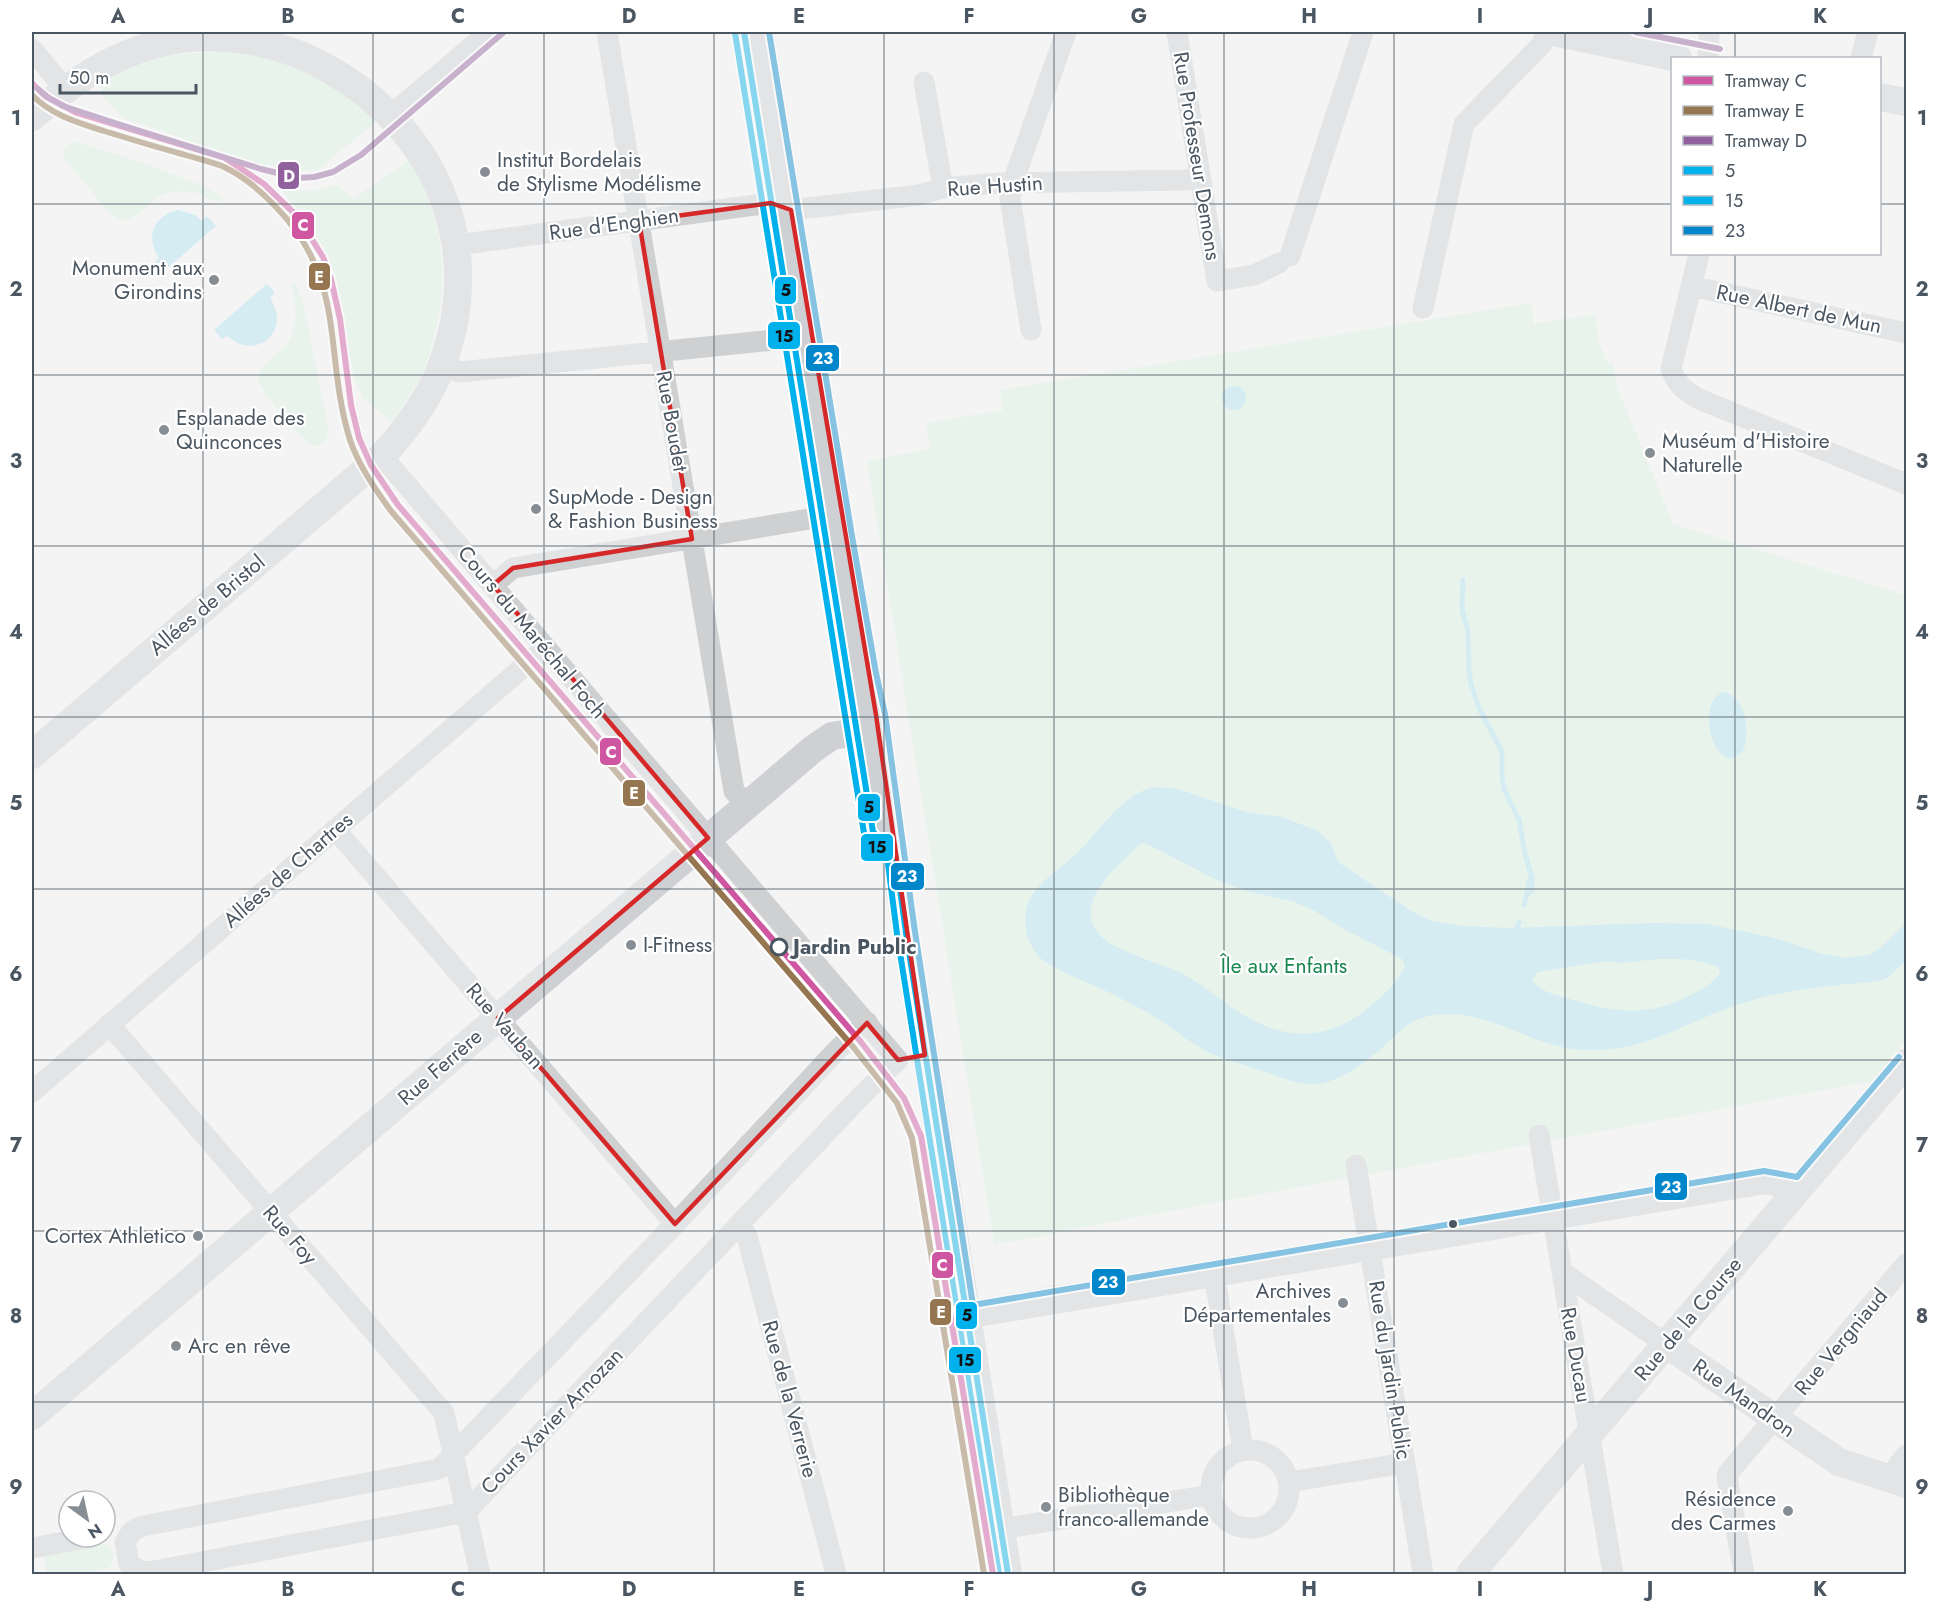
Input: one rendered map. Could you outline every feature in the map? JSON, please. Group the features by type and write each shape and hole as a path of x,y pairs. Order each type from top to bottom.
{"main road":[{"path":"744,32 781,206 831,515 856,732 873,832 896,852"},
{"path":"760,32 781,206 793,338 876,715 896,852 912,1057 966,1314 1008,1575"},
{"path":"1553,32 1673,57"},
{"name":"Allées de Bristol","path":"32,117 65,89 96,68 159,38 286,40 374,99 418,147 439,186 451,217 457,245 458,276 456,309 441,366 427,396 413,418 382,456 32,755"},
{"path":"1881,97 1906,102"},
{"path":"856,732 861,734 867,743 887,792"},
{"name":"Rue Ferrère","path":"32,1416 813,749 832,736 856,732"},
{"name":"Rue de la Course","path":"1470,1575 1906,1063"},
{"path":"966,1314 1766,1180 1800,1188"},
{"name":"Rue Mandron","path":"1666,1344 1839,1462 1900,1482"}],"street":[{"path":"391,115 489,32"},
{"name":"Rue Boudet","path":"607,32 734,791 747,806"},
{"path":"1031,330 1010,198 1012,182 1066,32"},
{"name":"Rue Professeur Demons","path":"1177,32 1217,281 1254,275 1285,260 1363,32"},
{"path":"1423,308 1464,124 1542,44 1546,32"},
{"path":"1708,57 1709,32"},
{"path":"1861,57 1868,32"},
{"path":"32,49 65,89"},
{"path":"924,81 943,188"},
{"name":"Rue Hustin","path":"781,206 919,195 943,188 1012,182 1187,180 1200,177"},
{"name":"Rue d'Enghien","path":"457,245 639,221 781,206"},
{"path":"1699,255 1671,369 1674,378 1684,391 1906,483"},
{"name":"Rue Albert de Mun","path":"1691,286 1906,333"},
{"path":"441,366 460,372 793,338"},
{"name":"Cours du Maréchal Foch","path":"382,456 867,1023 912,1057"},
{"path":"493,585 513,568 831,515"},
{"name":"Allées de Chartres","path":"32,1092 545,648"},
{"name":"Rue Vauban","path":"335,829 675,1224"},
{"path":"117,1532 128,1535 143,1526 439,1469 675,1224 837,1050 867,1023"},
{"name":"Rue Foy","path":"109,1024 444,1413 480,1575"},
{"name":"Cours Xavier Arnozan","path":"128,1535 124,1542 129,1564 142,1572 466,1512 855,1102 912,1057"},
{"name":"Rue Ducau","path":"1539,1135 1613,1575"},
{"name":"Rue du Jardin Public","path":"1356,1165 1424,1575"},
{"name":"Rue de la Verrerie","path":"739,1226 747,1236 836,1575"},
{"name":"Rue Vergniaud","path":"1744,1575 1727,1477 1906,1264"},
{"name":"Rue Mandron","path":"1562,1272 1666,1344"},
{"path":"1214,1273 1244,1450"},
{"path":"1244,1450 1256,1450 1273,1457 1285,1470 1289,1482 1287,1500 1278,1516 1268,1524 1256,1528 1244,1528 1227,1520 1215,1507 1211,1495 1211,1483 1218,1466 1232,1454 1244,1450"},
{"path":"1900,1482 1898,1465 1906,1455"},
{"path":"1289,1482 1405,1463"},
{"path":"1000,1530 1211,1495"},
{"path":"32,1548 57,1543"}],"highlighted area":[{"path":"771,203 791,210 876,715 925,1055 898,1060 867,1023 675,1224 498,1018 708,838 493,585 513,568 692,539 639,221"}],"green space":[{"path":"230,51 280,59 310,71 380,118 318,170 286,171 234,156 123,118 104,99 100,82 136,65 170,55"},
{"path":"73,141 199,184 222,196 222,200 189,192 168,193 155,199 133,217 120,220 110,214 63,157 64,148"},
{"path":"410,159 429,201 435,222 440,243 442,286 440,308 427,362 392,422 363,398 354,376 329,262 317,238 281,189 313,191 337,185 354,199"},
{"path":"295,282 303,302 328,426 327,439 318,446 308,443 288,422 266,395 259,381 261,369 285,347 294,328 296,313 291,284"},
{"name":"Jardin Public","path":"1531,303 1534,324 1595,314 1599,343 1607,362 1613,363 1617,387 1673,524 1906,595 1906,1041 1872,1081 994,1244 867,461 930,449 926,423 1003,410 1000,390"},
{"path":"77,1549 111,1549 114,1557 109,1568 81,1574 47,1574 43,1556"}],"water":[{"path":"178,210 195,215 202,221 207,216 216,226 163,272 155,262 159,258 152,236 157,223 163,217"},
{"path":"267,284 275,293 270,298 276,310 277,322 268,339 260,344 249,346 238,343 227,336 222,339 214,330"},
{"path":"1234,386 1243,389 1246,398 1243,407 1234,410 1225,407 1222,398 1225,389"},
{"path":"1723,692 1737,700 1745,716 1746,735 1743,751 1731,759 1723,755 1716,747 1709,727 1711,705"},
{"path":"1153,787 1178,789 1246,812 1281,817 1316,830 1330,842 1338,862 1411,911 1432,921 1462,926 1511,928 1656,923 1706,924 1782,940 1819,953 1845,958 1869,955 1879,949 1906,923 1906,961 1887,978 1878,981 1771,995 1717,1012 1646,1041 1607,1049 1565,1048 1467,1016 1446,1014 1425,1017 1408,1025 1349,1072 1319,1084 1296,1082 1208,1052 1144,1010 1054,967 1042,959 1030,944 1025,915 1033,894 1086,844 1120,806","holes":["1142,843 1217,880 1249,892 1292,901 1315,911 1340,927 1402,959 1405,965 1398,978 1369,1008 1330,1030 1297,1034 1265,1026 1232,1008 1190,978 1111,944 1095,929 1091,919 1091,908 1099,888 1106,878","1658,959 1705,962 1719,968 1720,973 1707,986 1675,1002 1660,1007 1630,1011 1599,1007 1552,994 1543,990 1532,979 1538,972 1606,961 1620,963"]}],"waterway":[{"path":"1463,580 1462,610 1468,631 1471,684 1479,708 1502,752 1504,789 1519,820 1531,875 1524,905"},
{"path":"1528,894 1532,890 1532,877"},
{"path":"1517,928 1519,922"}],"tram line":[{"name":"D","path":"38,89 63,106 118,124 261,169 298,178 314,177 333,172 361,155 504,32"},
{"name":"D","path":"1635,32 1720,49"},
{"name":"C","path":"32,83 45,96 77,113 225,158 264,184 298,217 323,257 331,279 340,319 351,405 359,438 371,465 398,505 861,1042 904,1098 921,1136 993,1574"},
{"name":"E","path":"32,95 48,108 75,121 222,166 251,184 276,207 299,235 314,262 324,290 330,319 342,408 350,440 379,494 391,511 854,1048 897,1103 912,1138 984,1574"}],"transit line":[{"name":"5","path":"744,32 873,832 895,852 1008,1574"},
{"name":"23","path":"769,32 852,536 885,714 915,932 973,1305 1764,1171 1797,1177 1899,1057"},
{"name":"15","path":"735,33 864,833 866,838 887,856 897,934 999,1574"}],"place":[{"name":"Institut Bordelais de Stylisme Modélisme","path":"485,172"},
{"name":"Monument aux Girondins","path":"214,280"},
{"name":"Esplanade des Quinconces","path":"164,430"},
{"name":"Muséum d'Histoire Naturelle","path":"1650,453"},
{"name":"SupMode - Design & Fashion Business","path":"536,509"},
{"name":"I-Fitness","path":"631,945"},
{"name":"Jardin Public","path":"779,947"},
{"name":"Cortex Athletico","path":"198,1236"},
{"name":"Archives Départementales","path":"1343,1303"},
{"name":"Arc en rêve","path":"176,1346"},
{"name":"Bibliothèque franco-allemande","path":"1046,1507"},
{"name":"Résidence des Carmes","path":"1788,1511"}],"park label":[{"name":"Île aux Enfants","path":"1284,966"}]}
